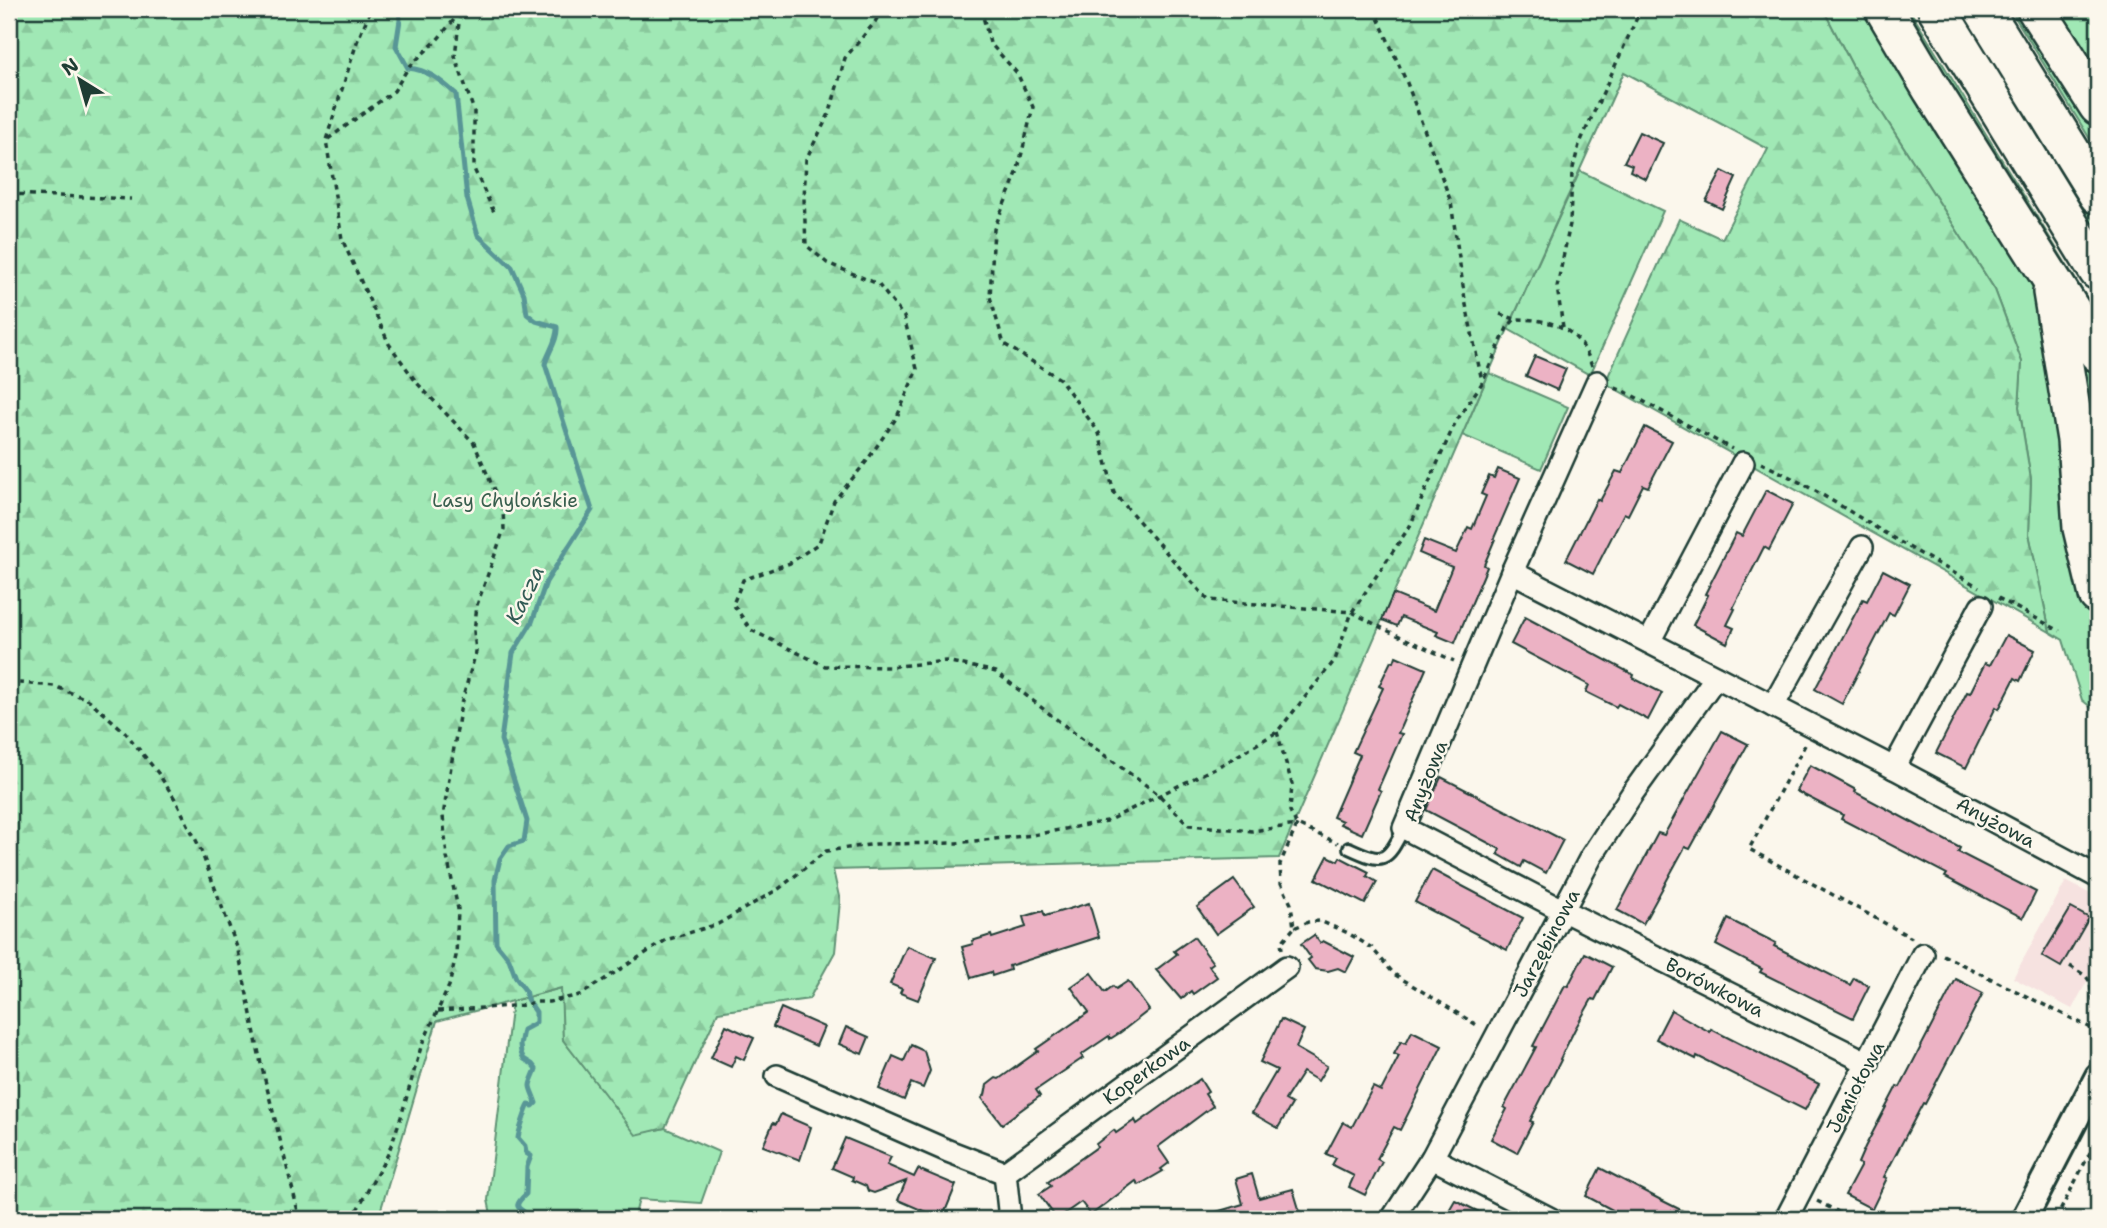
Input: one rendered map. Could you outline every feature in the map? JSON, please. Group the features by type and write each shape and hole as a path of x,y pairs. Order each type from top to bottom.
{"highway":[{"path":"1884,9 2098,353"},
{"path":"1937,9 2098,271"},
{"path":"1983,9 2098,195"},
{"path":"2036,9 2098,106"},
{"path":"2047,269 2058,321 2076,440 2082,528 2098,595"}],"street":[{"name":"Anyżowa","path":"1562,910 1404,828 1512,572 1597,383"},
{"path":"1649,642 1745,459"},
{"path":"1773,706 1862,547"},
{"name":"Anyżowa","path":"1512,572 1894,768 2098,877"},
{"path":"1894,768 1989,599"},
{"name":"Jarzębinowa","path":"1392,1219 1432,1158 1591,857 1632,794 1716,677"},
{"name":"Borówkowa","path":"1562,910 1868,1063"},
{"name":"Jemiołowa","path":"1786,1219 1926,949"},
{"name":"Koperkowa","path":"1005,1173 1287,967"},
{"path":"777,1076 1005,1173 1010,1219"},
{"path":"2024,1219 2098,1076"},
{"path":"1432,1158 1551,1219"}],"lane":[{"path":"1349,848 1373,859 1383,858 1392,851 1404,828"}],"path":[{"path":"352,1219 388,1154 421,1047 449,986 456,956 458,909 447,857 443,816 458,714 476,652 474,632 477,605 504,529 503,511 474,443 417,383 390,344 342,239 326,140 357,42 371,9"},
{"path":"883,9 845,58 830,112 806,159 806,245 827,263 878,285 904,317 917,369 897,417 866,462 834,501 819,543 790,564 743,580 733,604 751,630 825,666 889,667 946,661 996,672 1158,794 1189,825 1252,831 1297,825 1349,848"},
{"path":"981,9 990,43 1017,73 1033,107 1017,173 994,229 990,297 1004,344 1060,379 1099,433 1114,493 1208,600 1352,612 1472,668"},
{"path":"1374,9 1407,83 1451,202 1465,300 1482,383"},
{"path":"1563,327 1558,287 1570,224 1572,172 1579,145 1641,9"},
{"path":"326,140 394,91 408,68 462,11"},
{"path":"462,11 456,56 474,111 474,169 495,214"},
{"path":"9,194 131,199"},
{"path":"1500,314 1515,319 1539,319 1563,327 1574,334 1591,361 1597,383 1626,392 1745,459 1795,479 1989,599 2060,631"},
{"path":"438,1010 527,1005 580,995 666,940 718,924 780,888 826,851 876,845 956,843 1033,835 1107,821 1227,762 1278,732 1335,660 1352,612 1410,526 1455,423 1482,383 1507,328 1515,319"},
{"path":"9,682 54,685 89,700 125,733 158,773 175,799 201,848 238,950 261,1064 300,1219"},
{"path":"1814,727 1749,849 1926,949 2095,1030"},
{"path":"1278,732 1292,783 1290,811 1297,825"},
{"path":"1297,825 1280,864 1281,883 1291,904 1294,928 1308,922 1320,921 1348,933 1372,948 1394,974 1496,1038"},
{"path":"2070,966 2086,975 2098,1010"},
{"path":"2056,1219 2098,1137"},
{"path":"1800,1192 1852,1219"}],"shaded area":[{"path":"2066,881 2098,898 2098,961 2072,1009 2013,978"}],"green space":[{"name":"Lasy Chylońskie","path":"9,9 1823,9 1854,69 1995,290 2022,362 2019,407 2031,479 2029,534 2050,632 1605,383 1679,219 1722,239 1768,149 1624,72 1508,329 1279,858 833,870 840,901 835,952 809,999 718,1012 665,1128 636,1135 563,1040 561,988 437,1021 378,1219 9,1219"},
{"path":"1823,9 1870,9 2010,242 2034,288 2047,324 2084,597 2098,631 2098,713 2082,700 2063,640 2050,632 2029,534 2031,479 2019,407 2022,362 1995,290 1854,69"},
{"path":"1896,9 1909,9 2098,316 2098,338"},
{"path":"1954,9 1964,9 2098,227 2098,243"},
{"path":"2010,9 2027,9 2098,120 2098,152"},
{"path":"2047,9 2098,9 2095,72"},
{"path":"1580,171 1663,211 1590,375 1508,329"},
{"path":"2069,330 2098,370 2098,548"},
{"path":"1489,373 1568,407 1541,469 1462,435"},
{"path":"562,988 563,1040 636,1134 665,1128 719,1152 701,1203 639,1199 634,1219 492,1219 488,1200 512,1001"}],"building":[{"path":"1639,132 1663,143 1646,179 1630,171 1632,165 1624,162"},
{"path":"1722,171 1736,178 1722,209 1706,201"},
{"path":"1535,356 1566,369 1557,390 1526,376"},
{"path":"1645,427 1672,441 1648,487 1643,485 1628,515 1624,513 1593,574 1566,560 1597,499 1600,501 1616,471 1622,473"},
{"path":"1498,469 1520,478 1494,538 1484,565 1487,567 1455,643 1436,635 1438,632 1401,617 1397,626 1382,620 1393,594 1434,611 1452,567 1419,553 1424,540 1456,553 1468,527 1472,529 1486,496 1481,494 1489,476 1494,478"},
{"path":"1766,490 1793,504 1769,550 1764,547 1733,608 1735,609 1727,625 1734,628 1727,643 1693,625 1708,595 1705,594 1736,533 1742,536"},
{"path":"1883,570 1910,584 1894,615 1889,613 1842,704 1815,689 1863,599 1867,601"},
{"path":"1525,617 1634,675 1633,678 1662,693 1648,720 1618,704 1616,707 1586,692 1589,685 1511,644"},
{"path":"2006,635 2035,650 2020,681 2015,678 1999,709 1996,707 1966,768 1936,753 1967,692 1970,693 1985,663 1990,665"},
{"path":"1396,656 1426,669 1398,733 1402,734 1362,834 1340,824 1342,821 1333,817 1360,755 1353,752 1383,688 1379,686"},
{"path":"1722,731 1748,744 1690,849 1685,847 1643,924 1617,910 1658,833 1664,835"},
{"path":"1810,765 1960,848 1958,852 2036,892 2023,918 1945,877 1947,874 1841,819 1843,815 1796,791"},
{"path":"1441,777 1563,840 1546,873 1524,861 1521,867 1498,854 1500,849 1426,810"},
{"path":"1328,856 1338,861 1340,857 1369,872 1367,876 1377,882 1365,904 1316,879"},
{"path":"1432,870 1523,918 1507,950 1415,902"},
{"path":"1234,880 1254,907 1216,934 1197,907"},
{"path":"1089,903 1099,937 1009,966 1010,970 992,976 991,972 971,978 962,947 991,935 992,938 1026,927 1023,917 1043,911 1045,916"},
{"path":"2071,908 2089,918 2061,967 2042,956"},
{"path":"1728,919 1850,985 1854,978 1869,986 1853,1018 1760,972 1762,969 1716,945"},
{"path":"1314,935 1320,943 1323,941 1354,957 1346,972 1338,968 1328,971 1315,969 1301,944"},
{"path":"1194,937 1213,963 1209,966 1217,977 1181,999 1156,970 1177,954 1174,951"},
{"path":"907,946 936,958 918,1000 900,993 902,989 890,984"},
{"path":"1585,953 1612,967 1595,1000 1592,999 1575,1029 1517,1153 1491,1139 1507,1109 1504,1107 1536,1047 1533,1046"},
{"path":"1091,973 1105,992 1128,981 1149,1010 1121,1032 1110,1039 1109,1036 1081,1055 1083,1058 1036,1090 1040,1096 1002,1124 982,1098 987,1085 996,1078 999,1079 1089,1012 1071,987"},
{"path":"1956,979 1983,993 1884,1177 1887,1178 1872,1209 1845,1195 1861,1165 1858,1163 1865,1147 1897,1086 1900,1087"},
{"path":"781,1008 824,1027 816,1046 773,1027"},
{"path":"1671,1010 1710,1032 1711,1029 1819,1084 1805,1110 1697,1056 1696,1059 1656,1039"},
{"path":"1281,1019 1304,1030 1296,1048 1327,1066 1318,1081 1303,1072 1285,1100 1292,1104 1278,1128 1252,1113 1277,1070 1260,1062"},
{"path":"726,1025 754,1038 744,1060 736,1056 731,1067 711,1058"},
{"path":"846,1027 869,1037 862,1054 839,1044"},
{"path":"1412,1031 1442,1046 1400,1130 1394,1127 1377,1159 1382,1162 1365,1195 1349,1187 1354,1176 1332,1165 1336,1158 1326,1154 1343,1122 1352,1127 1373,1087 1381,1091 1399,1056 1394,1054 1401,1041 1406,1043"},
{"path":"911,1045 924,1051 930,1071 923,1088 911,1083 904,1100 879,1089 893,1056 904,1061"},
{"path":"1200,1079 1213,1106 1158,1147 1169,1163 1161,1169 1163,1171 1139,1185 1136,1181 1091,1215 1081,1202 1057,1219 1039,1194 1051,1186 1048,1182 1097,1147 1096,1144 1114,1130 1116,1133 1135,1120 1137,1124"},
{"path":"781,1114 811,1127 800,1160 763,1146 773,1123 776,1124"},
{"path":"845,1138 891,1157 887,1165 914,1177 918,1169 956,1185 942,1219 898,1200 906,1181 874,1193 852,1180 853,1177 832,1168"},
{"path":"1600,1168 1699,1219 1632,1219 1620,1214 1586,1196"},
{"path":"1252,1174 1259,1198 1293,1189 1302,1219 1207,1219 1206,1215 1243,1204 1236,1179"},
{"path":"1455,1200 1493,1219 1444,1219"}],"waterway":[{"name":"Kacza","path":"399,9 396,46 408,68 428,74 456,94 467,198 478,235 512,267 524,294 527,314 536,321 557,327 555,341 545,364 592,510 546,582 532,622 513,653 501,740 527,821 524,841 509,846 500,859 495,880 496,943 509,959 516,978 536,1012 536,1022 523,1030 520,1045 524,1059 536,1069 530,1086 536,1103 529,1105 518,1138 525,1146 526,1153 531,1156 527,1167 526,1194 518,1203 519,1208 530,1219"}]}
